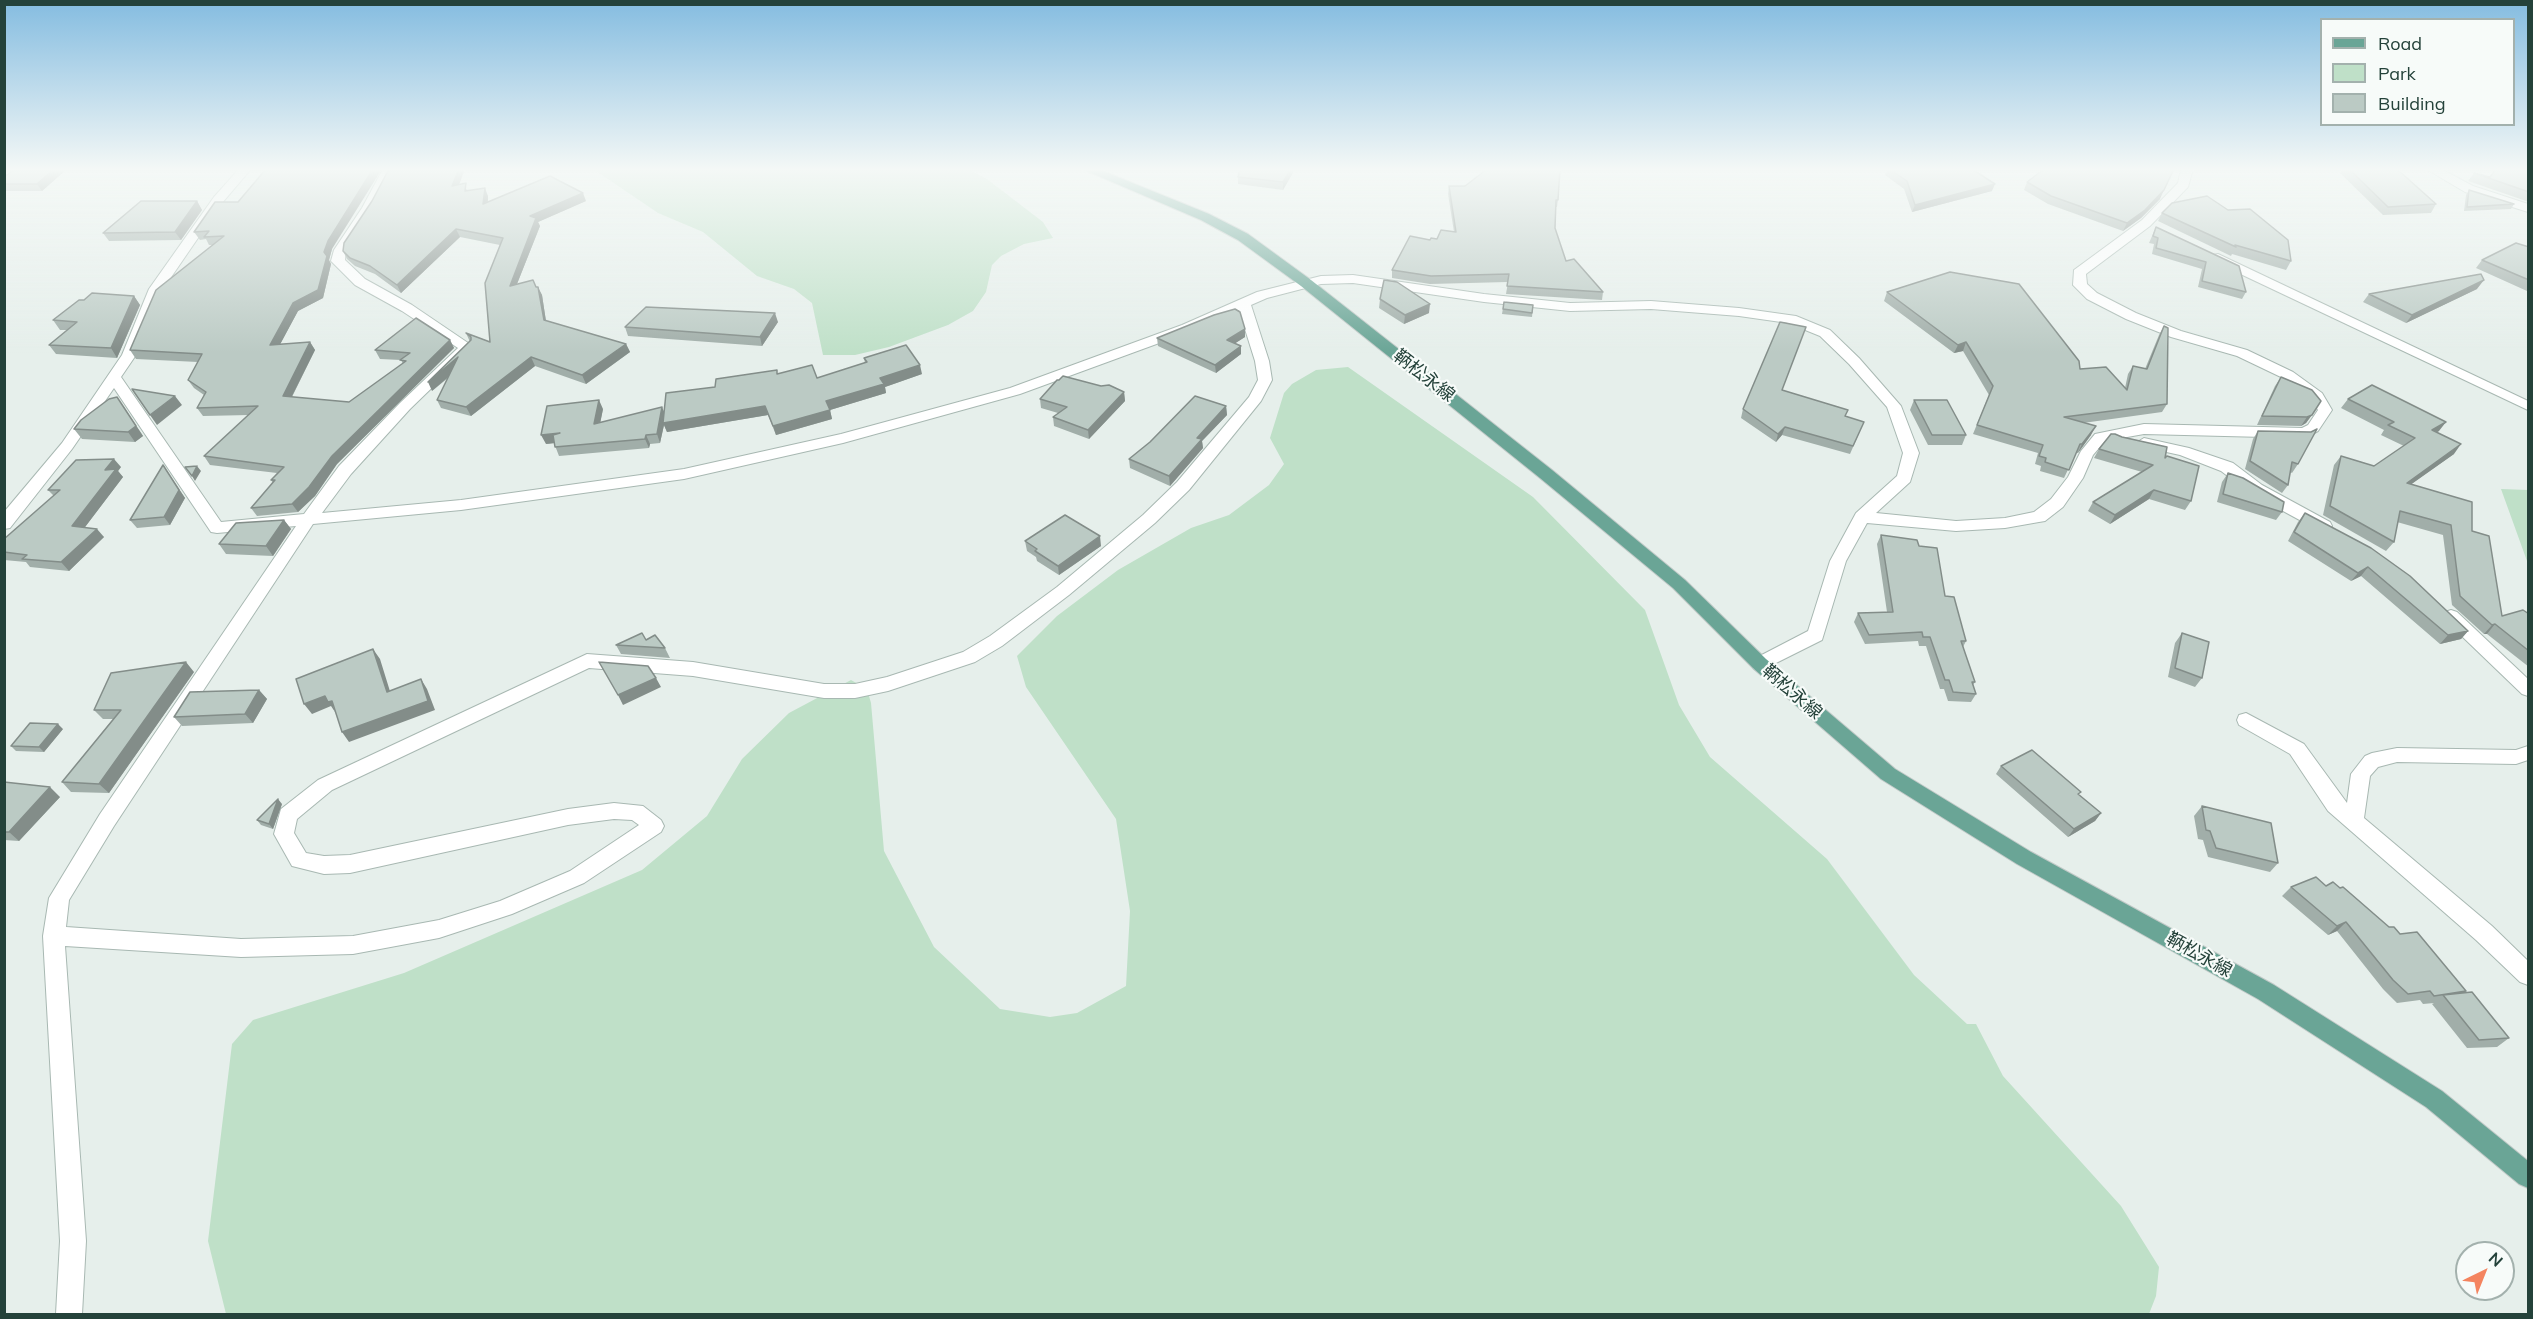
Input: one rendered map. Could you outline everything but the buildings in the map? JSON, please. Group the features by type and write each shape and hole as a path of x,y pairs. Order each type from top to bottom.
{"main road":[{"name":"鞆松永線","path":"1231,231 1306,283 1527,459 1679,584 1760,664 1888,774 2024,858 2266,992 2434,1100 2529,1176"}],"street":[{"path":"4,524 67,446 129,355 156,289 197,231"},
{"path":"69,1314 73,1241 54,936 59,898 107,820 308,520 345,470 405,406 467,347 360,282 338,261 340,250 353,231"},
{"path":"1862,517 1956,526 2005,523 2039,517 2056,503 2075,478 2086,454 2100,437 2144,429 2305,433 2313,428 2325,410 2317,396 2288,375 2265,363 2176,334 2131,316 2092,296 2080,285 2079,273 2145,231"},
{"path":"2211,254 2529,406"},
{"path":"114,377 217,528 461,505 684,474 832,440 1015,391 1187,328 1263,295 1306,283 1353,279 1485,298 1570,307 1650,305 1739,312 1791,319 1825,333 1894,406 1911,453 1904,478 1862,517 1838,561 1816,635 1760,664"},
{"path":"54,936 241,948 353,945 439,928 505,908 577,877 654,826 636,812 614,811 568,817 350,864 324,865 299,860 284,834 288,815 325,785 587,661 693,669 824,691 855,690 888,684 969,657 996,641 1063,591 1149,519 1183,486 1256,398 1264,380 1262,362 1243,303"},
{"path":"2100,437 2153,444 2207,459 2227,468 2256,489 2340,534"},
{"path":"2436,602 2529,689"},
{"path":"2246,720 2297,749 2335,805 2484,933 2529,975"},
{"path":"2354,821 2361,774 2372,761 2397,754 2516,757 2529,753"}],"green space":[{"path":"700,231 1048,231 1053,238 1024,244 1001,256 992,265 986,292 973,311 948,325 889,347 855,355 823,355 812,303 794,289 757,276"},
{"path":"1348,367 1533,497 1645,610 1679,705 1710,757 1827,859 1914,975 1967,1024 1976,1024 2003,1076 2121,1206 2159,1267 2156,1296 2149,1314 226,1314 208,1241 232,1044 253,1020 404,973 642,870 707,816 742,759 789,713 851,680 867,689 871,703 884,851 934,947 1000,1009 1050,1017 1077,1013 1126,986 1130,911 1116,819 1026,687 1017,656 1057,616 1118,570 1191,528 1229,515 1269,485 1284,464 1270,438 1284,393 1292,384 1316,370"},
{"path":"2501,489 2528,490 2528,563 2527,561"}]}
